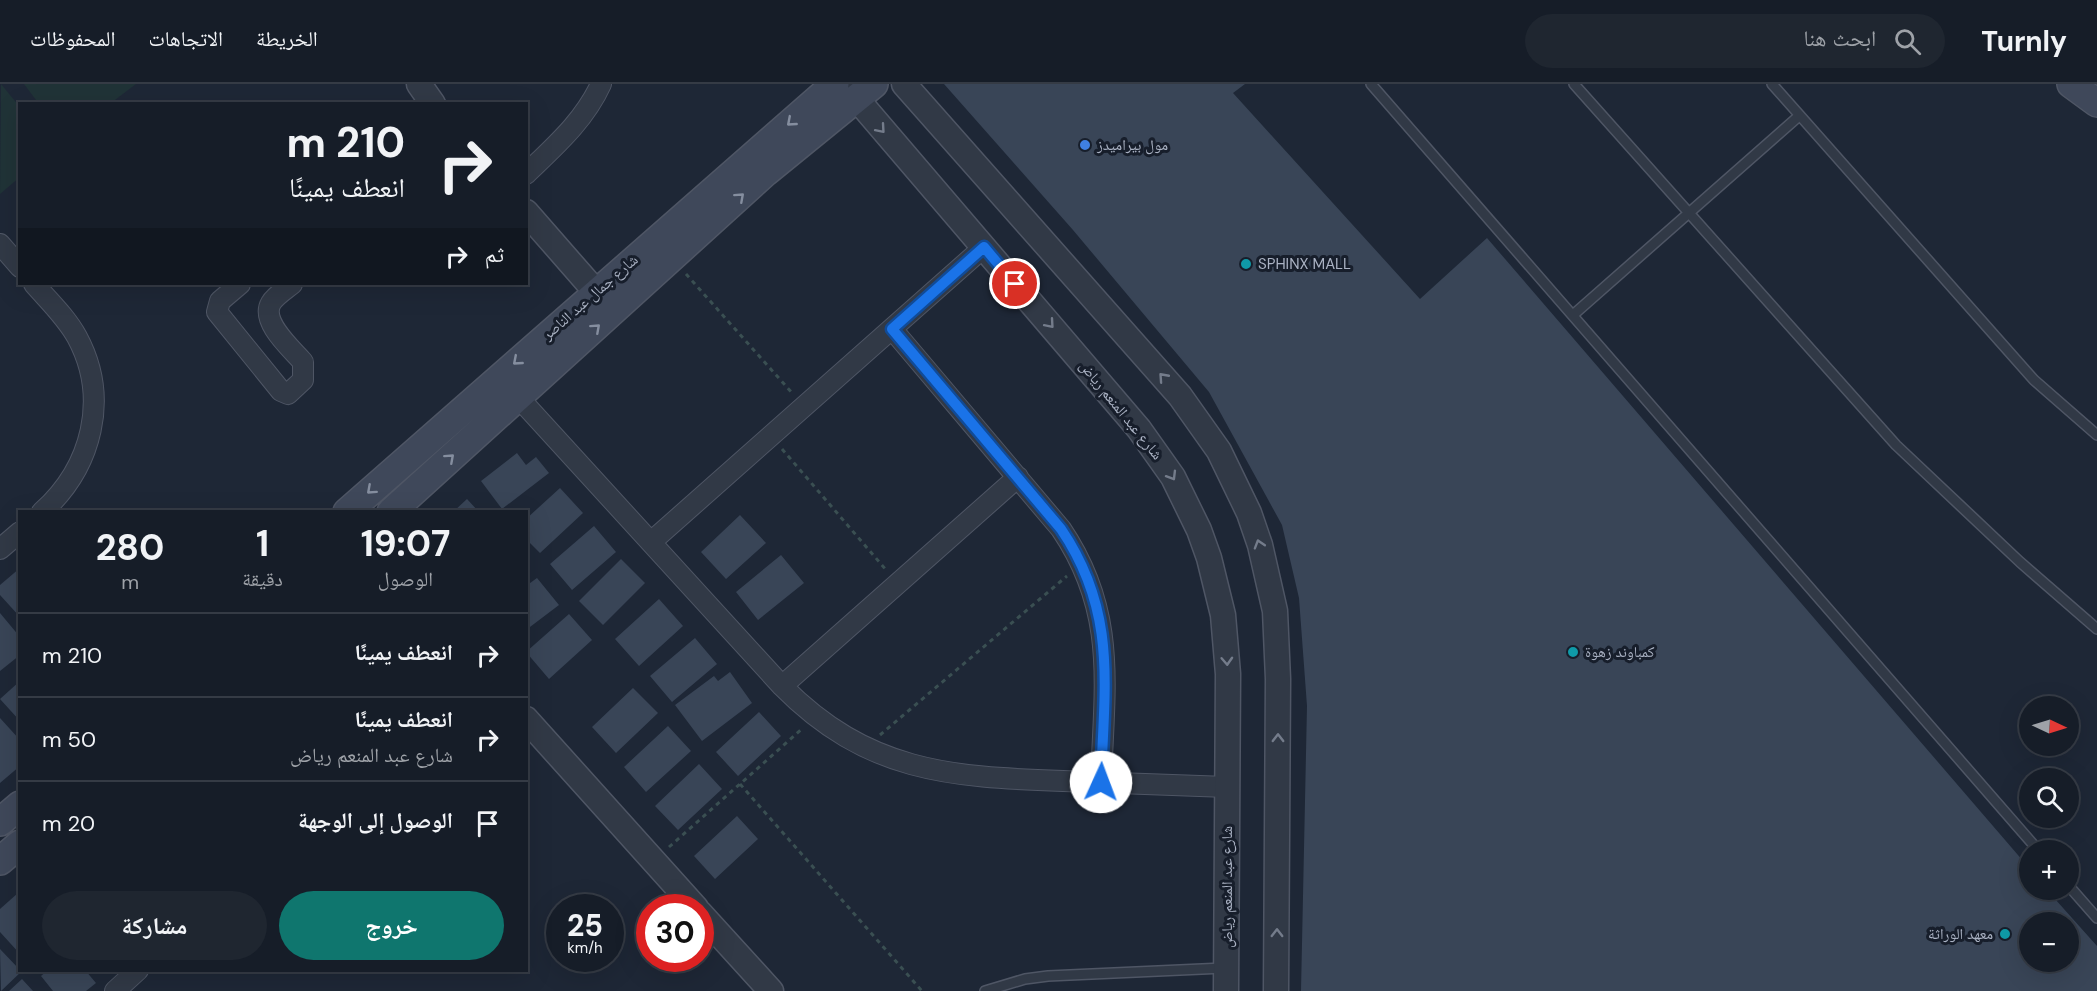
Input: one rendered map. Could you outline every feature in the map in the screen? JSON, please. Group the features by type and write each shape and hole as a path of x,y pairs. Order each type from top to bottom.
{"main road":[{"path":"2071,84 2097,103"},
{"name":"شارع جمال عبد الناصر","path":"393,510 673,259 852,88"},
{"name":"شارع جمال عبد الناصر","path":"349,510 596,292 852,88"},
{"path":"0,822 18,807"},
{"path":"0,861 18,846"}],"street":[{"path":"419,84 432,102"},
{"path":"528,172 577,123 591,105 601,84"},
{"path":"904,84 1180,396 1219,452 1249,513 1269,578 1278,645 1276,991"},
{"name":"شارع عبد المنعم رياض","path":"852,88 1145,436 1173,477 1199,530 1217,586 1227,644 1226,980"},
{"path":"528,214 596,292"},
{"path":"651,542 984,247"},
{"path":"35,285 76,336 85,354 94,393 92,432 86,451 67,486 44,510"},
{"path":"239,285 220,301 217,312 281,391 288,394 303,380 303,362 274,329 269,309 271,302 291,285"},
{"path":"892,329 1061,529 1082,563 1099,610 1103,634 1101,782"},
{"path":"519,397 782,686 816,717 865,747 918,767 966,776 1227,787"},
{"path":"782,686 1018,477"},
{"path":"0,549 18,534"},
{"path":"528,721 683,894"},
{"path":"714,928 771,991"},
{"path":"115,991 136,972"}],"lane":[{"path":"1371,84 2029,840"},
{"path":"1574,84 1896,445 2020,562 2097,629"},
{"path":"1772,84 2034,380 2097,435"},
{"path":"1573,315 1799,116"},
{"path":"2079,898 2097,918"},
{"path":"985,991 1025,979 1048,976 1226,980"}],"path":[{"path":"673,259 804,407"},
{"path":"771,436 897,584"},
{"path":"865,747 1082,563"},
{"path":"653,860 816,717"},
{"path":"740,784 922,991"}],"green space":[{"path":"1,84 18,105 18,179 0,194"},
{"path":"24,84 136,84 112,102 38,102"}],"building":[{"name":"كمباوند زهوة","path":"944,84 1245,84 1233,93 1420,299 1487,238 2019,856 2019,900 2056,900 2067,912 2019,912 2019,972 2079,972 2079,926 2097,946 2097,991 1301,991 1307,706 1299,598 1282,525 1209,392 1073,230"},
{"path":"517,453 526,465 536,457 549,473 502,509 481,481"},
{"path":"560,488 583,513 540,553 528,541 528,517"},
{"path":"467,499 477,510 455,510"},
{"path":"740,515 766,543 726,579 701,552"},
{"path":"594,526 616,552 572,590 550,564"},
{"path":"781,555 804,583 758,620 736,592"},
{"path":"621,559 645,583 603,625 579,601"},
{"path":"18,570 18,615 0,595 0,585"},
{"path":"537,578 559,605 528,628 528,585"},
{"path":"659,599 683,626 639,666 615,639"},
{"path":"0,613 18,635 18,657 0,671"},
{"path":"569,614 592,640 549,679 528,654 528,650"},
{"path":"695,638 717,664 672,702 650,676"},
{"path":"730,672 752,703 702,741 675,705 714,676 718,681"},
{"path":"18,683 18,719 0,699"},
{"path":"633,688 658,713 616,753 592,727"},
{"path":"759,712 781,736 738,776 716,752"},
{"path":"0,718 18,738 18,768 0,783"},
{"path":"668,726 691,751 646,792 624,767"},
{"path":"699,764 722,789 678,830 655,806"},
{"path":"737,816 758,839 715,879 694,856"},
{"path":"18,893 18,952 0,932 0,909"},
{"path":"0,949 18,968 18,972 21,972 1,991"},
{"path":"46,972 87,972 96,983 86,991 53,991 41,976"},
{"path":"22,979 33,991 9,991"}],"place":[{"name":"مول بيراميدز","path":"1085,145"},
{"name":"SPHINX MALL","path":"1246,264"},
{"name":"كمباوند زهوة","path":"1573,652"},
{"name":"معهد الوراثة","path":"2005,934"}],"route":[{"path":"1015,284 984,247 892,329 1061,529 1082,563 1099,610 1103,634 1101,782"}]}
